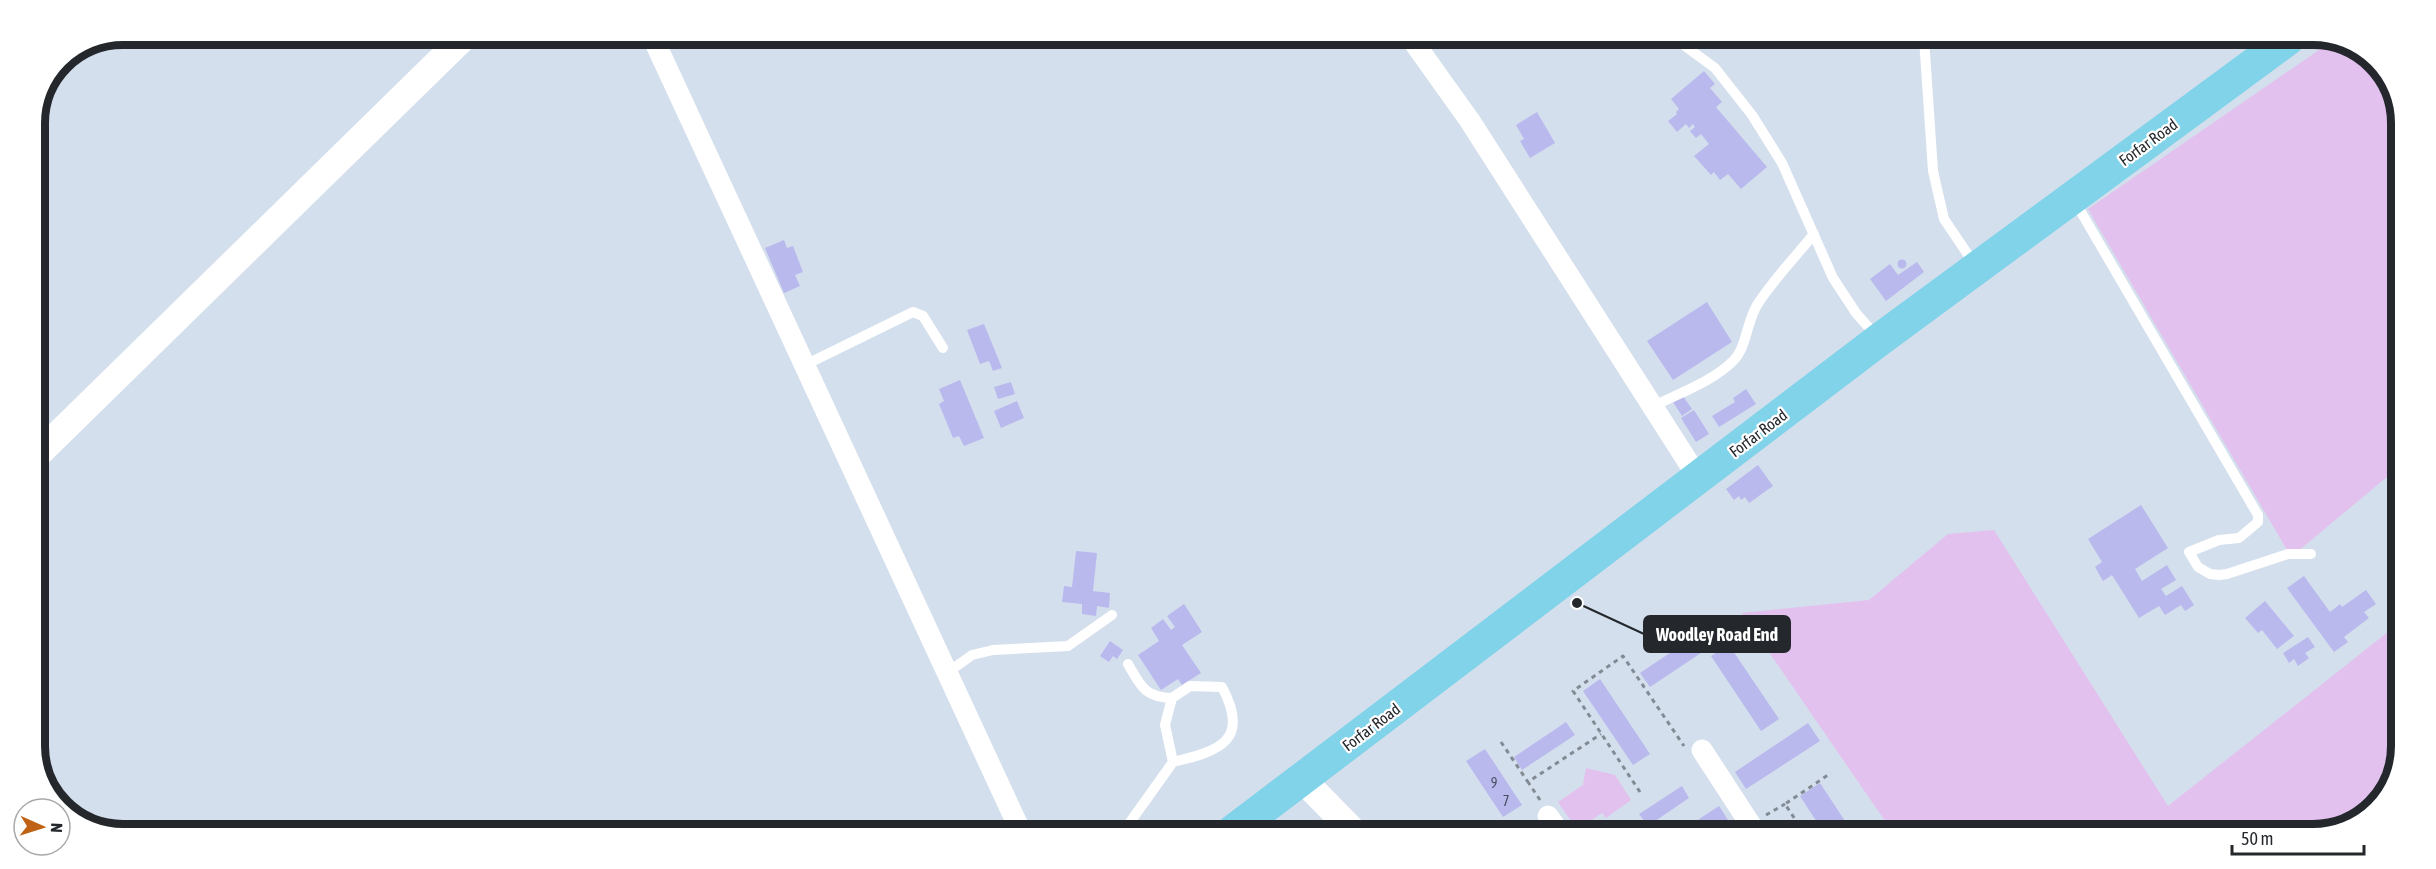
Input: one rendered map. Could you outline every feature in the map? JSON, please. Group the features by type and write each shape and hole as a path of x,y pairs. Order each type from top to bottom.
{"main road":[{"name":"Forfar Road","path":"1243,824 1879,340 2280,45"}],"street":[{"path":"45,448 456,45"},
{"path":"656,45 1017,824"},
{"path":"1416,45 1470,121 1699,479"},
{"path":"1694,749 1746,824"},
{"path":"1302,779 1347,824"}],"lane":[{"path":"1684,45 1715,68 1752,115 1782,163 1833,278 1856,313 1879,340"},
{"path":"1924,45 1933,171 1944,219 1977,268"},
{"path":"2073,198 2258,515 2258,522 2239,538 2219,540 2189,552 2198,567 2210,574 2227,574 2288,554 2311,554"},
{"path":"1652,406 1718,373 1732,362 1741,351 1758,303 1814,234"},
{"path":"805,365 913,312 923,316 943,348"},
{"path":"947,673 972,655 993,650 1068,646 1112,615"},
{"path":"1128,664 1144,690 1156,698 1172,698 1190,686 1222,687 1232,706 1232,728 1222,747 1173,762 1129,824"},
{"path":"1172,698 1165,725 1173,762"}],"path":[{"path":"1640,792 1573,691 1623,656 1694,749"},
{"path":"1528,782 1601,734"},
{"path":"1501,742 1554,824"},
{"path":"1798,824 1785,804 1831,773"}],"shaded area":[{"path":"2324,46 2338,49 2356,58 2375,75 2381,84 2390,108 2391,118 2391,474 2291,557 2088,209"},
{"path":"1994,530 2168,806 2391,630 2391,746 2390,761 2381,785 2364,805 2348,816 2313,824 1887,824 1742,613 1869,600 1948,534"},
{"path":"1586,768 1615,775 1631,800 1606,818 1602,813 1586,824 1573,824 1558,802 1583,785"}],"building":[{"path":"1704,71 1715,84 1710,88 1722,102 1716,107 1767,167 1741,189 1728,174 1720,180 1714,172 1711,175 1694,156 1709,144 1701,134 1696,138 1690,131 1695,127 1693,124 1689,128 1686,124 1677,132 1668,121 1677,114 1679,109 1671,99"},
{"path":"1537,112 1555,143 1530,158 1520,141 1524,139 1516,125"},
{"path":"784,240 787,248 793,246 803,272 795,275 800,286 784,293 765,248"},
{"path":"1902,259 1907,264 1902,269 1897,264"},
{"path":"1917,262 1924,272 1886,301 1870,279 1890,264 1898,275"},
{"path":"1707,302 1732,342 1673,380 1647,341"},
{"path":"984,324 1002,368 993,371 989,361 980,364 967,330"},
{"path":"960,380 984,438 964,446 959,436 953,438 939,404 944,401 939,389"},
{"path":"1011,382 1015,394 998,399 994,387"},
{"path":"1746,389 1756,404 1719,427 1712,416 1735,402 1733,398"},
{"path":"1683,396 1692,409 1682,416 1673,402"},
{"path":"1017,401 1024,418 1001,428 994,411"},
{"path":"1694,410 1709,434 1696,442 1681,418"},
{"path":"1758,465 1773,486 1749,503 1745,497 1741,500 1739,496 1734,500 1726,489"},
{"path":"2141,505 2168,548 2135,569 2142,581 2167,565 2176,580 2161,589 2166,596 2182,586 2194,605 2185,611 2181,605 2165,615 2159,606 2139,618 2112,575 2103,581 2095,567 2102,562 2088,539"},
{"path":"1076,551 1097,553 1093,591 1110,593 1109,608 1097,606 1096,616 1082,614 1082,604 1062,602 1064,586 1072,587"},
{"path":"2304,576 2330,612 2340,604 2342,607 2366,590 2376,604 2364,612 2369,618 2344,637 2348,642 2334,652 2287,588"},
{"path":"2265,601 2294,636 2277,649 2262,630 2258,633 2245,618"},
{"path":"1184,604 1202,632 1182,645 1201,673 1182,685 1178,679 1161,690 1138,655 1159,641 1151,628 1163,619 1171,630 1175,627 1167,616"},
{"path":"1716,622 1725,637 1650,687 1640,673"},
{"path":"2308,637 2315,647 2305,653 2309,658 2298,666 2294,659 2289,663 2283,653"},
{"path":"1110,641 1123,650 1117,659 1113,656 1109,662 1100,656"},
{"path":"1729,645 1779,719 1761,731 1711,656"},
{"path":"1600,679 1650,754 1633,765 1583,691"},
{"path":"1566,722 1575,735 1522,770 1514,757"},
{"path":"1808,723 1820,741 1746,789 1735,772"},
{"path":"1485,749 1522,805 1503,817 1466,761"},
{"path":"1820,783 1847,824 1818,824 1800,796"},
{"path":"1682,786 1689,798 1651,824 1646,824 1639,814"},
{"path":"1719,806 1728,820 1722,824 1692,824"}],"place":[{"name":"Woodley Road End","path":"1577,603"}]}
